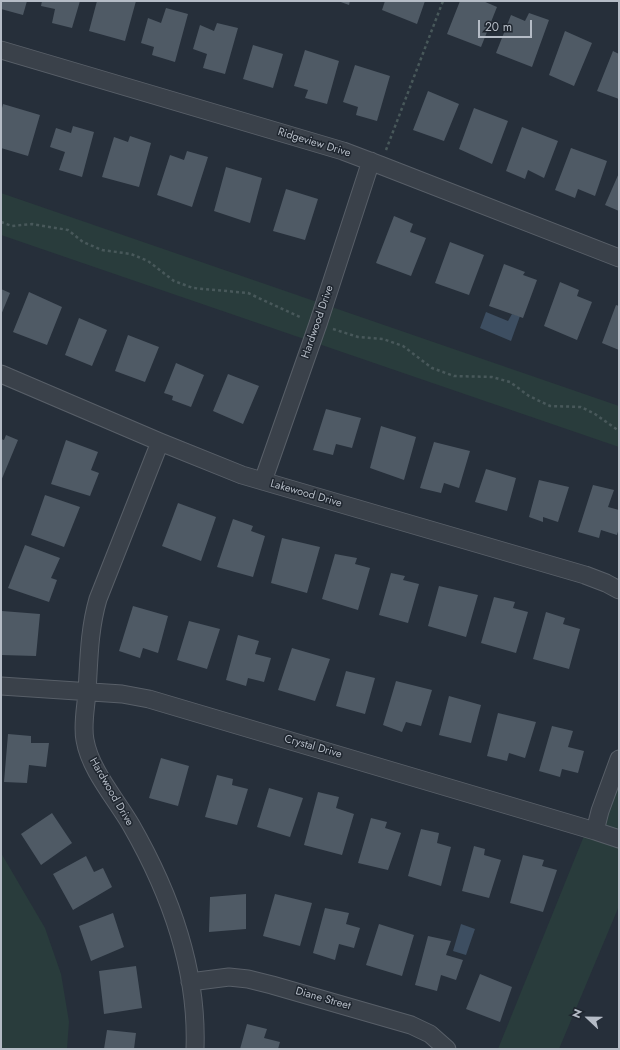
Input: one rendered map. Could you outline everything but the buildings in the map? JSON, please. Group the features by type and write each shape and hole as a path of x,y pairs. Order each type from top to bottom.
{"street":[{"name":"Ridgeview Drive","path":"1,50 335,149 376,163 619,258"},
{"name":"Hardwood Drive","path":"263,481 315,331 376,163"},
{"name":"Lakewood Drive","path":"1,374 219,466 263,481 585,575 619,590"},
{"name":"Hardwood Drive","path":"160,442 98,599 93,618 84,721 85,740 90,757 100,776 130,824 150,860 166,895 178,928 190,982 194,1019 194,1049"},
{"name":"Crystal Drive","path":"1,686 122,694 149,700 619,839"},
{"path":"595,831 600,811 619,759"},
{"name":"Diane Street","path":"190,982 229,977 248,979 272,985 411,1025 430,1034 447,1049"}],"path":[{"path":"376,163 443,1"}],"shaded area":[{"path":"1,193 619,406 619,447 1,235"},
{"path":"619,749 619,906 559,1049 498,1049"},
{"path":"1,853 45,928 61,974 69,1022 67,1049 1,1049"}],"water":[{"path":"486,312 508,321 512,314 520,316 511,341 480,328"},
{"path":"461,924 475,929 466,955 453,951"}]}
